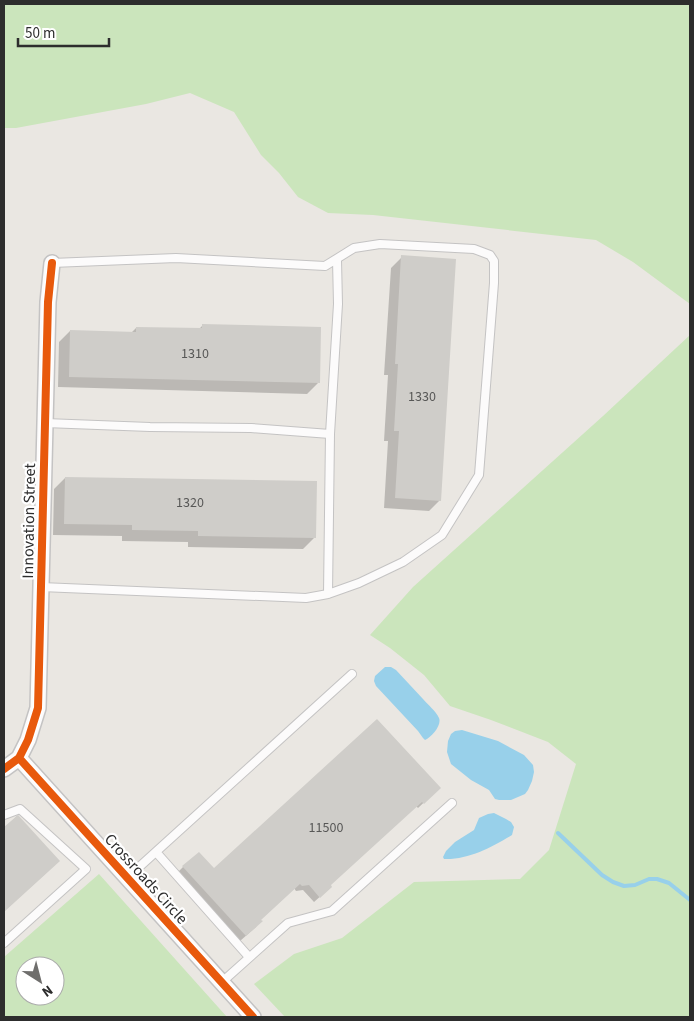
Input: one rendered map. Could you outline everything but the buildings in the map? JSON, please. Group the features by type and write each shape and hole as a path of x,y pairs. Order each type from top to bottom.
{"street":[{"name":"Innovation Street","path":"4,769 19,758 28,740 38,708 48,302 52,263"},
{"name":"Crossroads Circle","path":"19,758 254,1017"}],"lane":[{"path":"41,587 306,598 328,594 359,584 402,562 442,535 480,475 494,283 494,261 490,256 474,249 380,244 354,248 325,266 176,258 52,263"},
{"path":"328,594 330,434 338,304 337,260"},
{"path":"45,423 251,428 330,434"},
{"path":"127,878 352,674"},
{"path":"222,982 288,923 332,911 452,803"},
{"path":"4,815 20,809 86,868 4,943"},
{"path":"156,852 249,957"}],"green space":[{"path":"4,4 690,4 690,304 633,262 596,240 373,215 328,213 298,197 279,173 261,155 234,112 190,93 146,104 16,128 4,128"},
{"path":"690,335 690,1017 285,1017 254,984 294,954 342,938 414,882 520,879 549,850 576,764 548,742 450,706 424,675 370,635 413,587"},
{"path":"99,874 227,1017 4,1017 4,957"}],"water":[{"path":"385,667 391,667 396,670 438,715 440,721 438,727 425,740 376,686 375,676"},
{"path":"462,730 498,741 524,755 533,765 534,772 532,781 525,794 511,800 495,799 489,790 471,780 451,764 447,752 448,741 451,734"},
{"path":"494,813 511,822 514,827 512,835 471,855 444,859 446,851 455,842 474,830 479,818"}],"waterway":[{"path":"558,833 602,875 613,882 624,886 635,885 649,879 657,879 669,883 690,900"}],"cycle path":[{"path":"4,769 19,758 28,740 38,708 48,302 52,263"},
{"path":"19,758 253,1017"}]}
